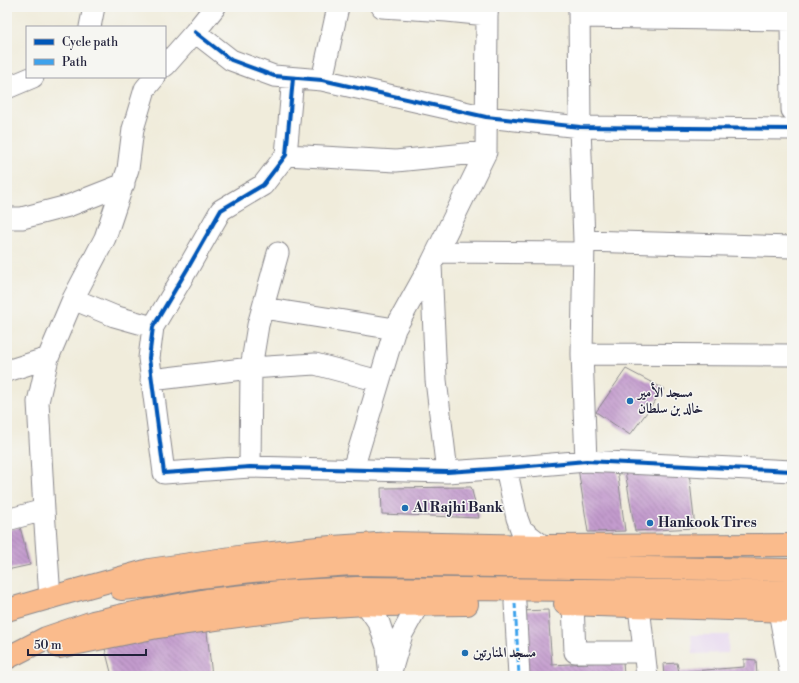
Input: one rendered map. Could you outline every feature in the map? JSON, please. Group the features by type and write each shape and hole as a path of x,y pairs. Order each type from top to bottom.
{"main road":[{"path":"7,610 149,570 296,550 392,543 543,546 792,545"},
{"path":"58,595 104,591 252,571 352,564 792,570"},
{"path":"7,659 46,638 128,614 207,600 280,592 356,588 792,592"},
{"path":"7,659 72,643 157,627 298,608 366,604 384,605 515,602 785,611"}],"street":[{"path":"90,26 94,7"},
{"path":"166,65 215,7"},
{"path":"322,80 338,7"},
{"path":"353,469 395,329 434,258 486,152 487,11 447,11 382,7"},
{"path":"586,461 582,354 583,247 579,12 791,20 792,110"},
{"path":"195,32 231,60 274,76 322,80 486,117 580,127 792,129"},
{"path":"7,88 31,78"},
{"path":"293,78 286,155 263,185 221,210 153,326 149,358 164,473 250,467 447,472 586,461 792,471"},
{"path":"58,595 44,510 38,402 48,358 73,299 105,238 124,184 128,169 133,129 145,81"},
{"path":"286,155 396,161 486,152"},
{"path":"7,218 22,218 68,206 124,184"},
{"path":"434,258 583,247 792,246"},
{"path":"250,467 250,368 258,326 278,253"},
{"path":"434,258 436,380 447,472"},
{"path":"73,299 114,316 153,326"},
{"path":"263,308 395,329"},
{"path":"582,354 792,355"},
{"path":"7,371 48,358"},
{"path":"151,380 250,368 315,364 379,382"},
{"path":"506,468 517,518 521,529 543,546"},
{"path":"7,520 44,510"},
{"path":"515,602 519,676"},
{"path":"366,604 379,623 386,647 390,676"},
{"path":"390,676 402,634 418,604"},
{"path":"573,605 575,652 644,652"},
{"path":"639,607 647,676"},
{"path":"785,611 791,676"}],"shaded area":[{"path":"691,635 729,635 728,653 693,654"}],"building":[{"name":"مسجد الأمير خالد بن سلطان","path":"626,369 664,389 630,435 596,412"},
{"path":"578,468 617,468 625,531 588,532"},
{"path":"625,471 689,472 695,528 635,531"},
{"path":"471,487 479,518 382,514 381,488"},
{"path":"20,527 30,565 7,570 7,530"},
{"path":"548,610 552,665 623,661 624,676 524,676 520,611"},
{"path":"206,623 212,676 112,676 103,641"},
{"path":"744,659 756,660 757,676 664,676 663,664 677,663 679,672 744,667"}],"marked path":[{"path":"515,603 519,676"}],"cycle path":[{"path":"195,32 231,60 274,76 322,80 486,117 580,127 792,129"},
{"path":"293,78 286,155 263,185 221,210 153,327 149,358 164,473 250,467 447,472 586,461 792,471"}],"place":[{"name":"مسجد الأمير خالد بن سلطان","path":"630,401"},
{"name":"Al Rajhi Bank","path":"405,508"},
{"name":"Hankook Tires","path":"650,523"},
{"name":"مسجد المنارتين","path":"465,653"}]}
